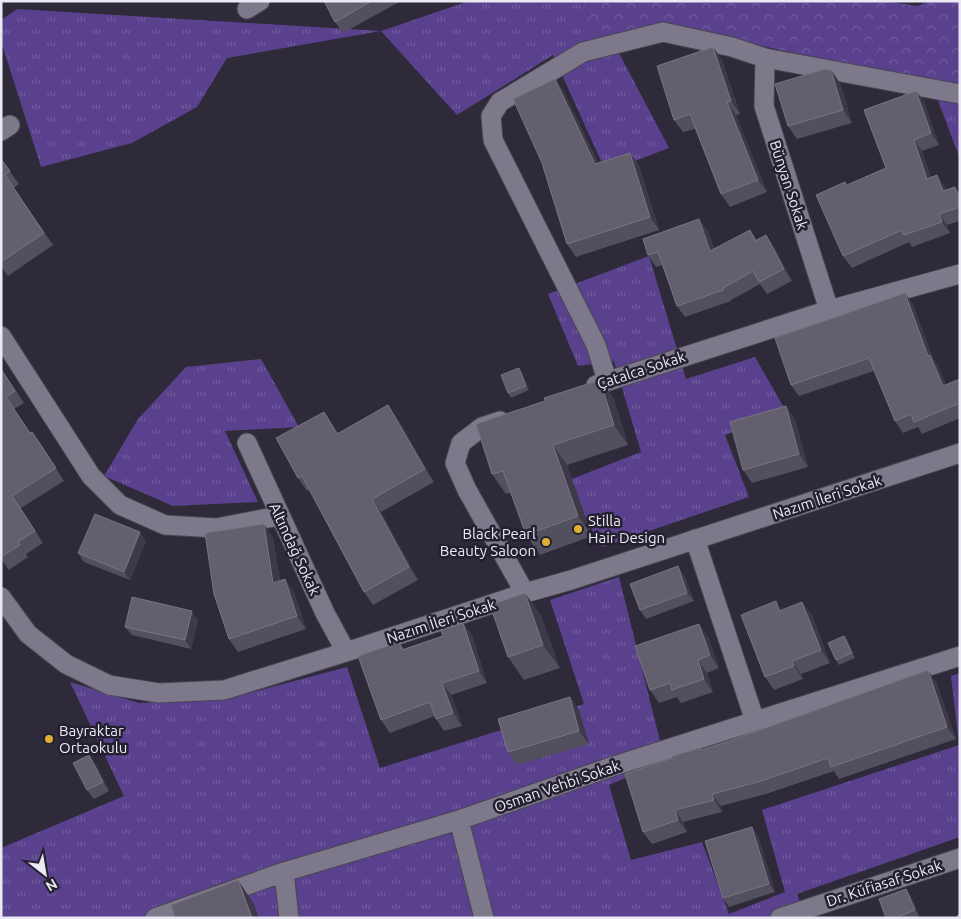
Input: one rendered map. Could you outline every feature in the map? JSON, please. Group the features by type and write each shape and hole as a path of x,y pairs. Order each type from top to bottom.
{"street":[{"path":"607,380 596,345 493,140 490,116 500,102 583,52 663,32 732,47 765,58 960,94"},
{"name":"Bünyan Sokak","path":"765,58 764,106 829,310"},
{"name":"Çatalca Sokak","path":"580,390 829,310 960,274"},
{"path":"1,336 92,476 120,504 165,525 174,526 216,528 279,516"},
{"path":"518,414 482,428 461,443 455,462 467,490 525,593"},
{"name":"Altındağ Sokak","path":"247,444 324,613 346,652"},
{"name":"Nazım İleri Sokak","path":"1,597 28,634 66,664 109,685 159,693 224,690 525,593 571,580 960,453"},
{"path":"695,539 755,721"},
{"name":"Osman Vehbi Sokak","path":"155,918 284,872 460,820 611,767 960,656"},
{"path":"460,820 484,918"},
{"name":"Dr. Küfiasaf Sokak","path":"780,918 960,858"},
{"path":"284,872 289,918"}],"green space":[{"path":"469,1 582,1 599,38 610,36 669,148 606,172 553,55 457,115 381,31"},
{"path":"582,1 884,1 918,6 929,1 960,1 960,88 658,24 599,38"},
{"path":"17,9 381,31 227,58 197,107 132,143 41,167 1,41 1,20"},
{"path":"931,82 960,88 960,159"},
{"path":"649,256 686,379 755,357 786,411 725,435 749,497 602,547 564,482 641,452 614,361 578,366 548,294"},
{"path":"261,359 299,427 225,431 258,502 173,506 104,476 138,419 186,367"},
{"path":"619,577 665,761 609,785 631,860 702,842 729,914 785,892 762,810 959,745 951,676 960,673 960,837 797,894 806,918 1,918 1,848 124,796 70,682 139,703 231,698 347,667 380,768 584,704 550,600"}],"building":[{"path":"324,1 372,1 335,22"},
{"path":"713,47 731,101 727,102 758,180 721,194 690,114 674,120 657,66"},
{"path":"825,69 831,70 843,110 788,126 775,84"},
{"path":"555,79 595,164 630,153 650,217 567,244 542,163 513,99"},
{"path":"916,91 931,133 914,140 927,179 937,175 943,191 955,187 960,199 960,207 939,214 942,222 904,235 902,230 843,256 816,195 845,182 847,185 886,168 864,110"},
{"path":"1,159 10,171 5,175 44,233 1,262"},
{"path":"699,219 710,251 750,230 755,241 766,235 784,269 759,282 753,271 723,288 723,290 677,306 658,252 648,255 643,239"},
{"path":"905,293 928,356 930,355 943,386 960,379 960,403 914,422 911,414 895,421 869,358 791,385 775,338"},
{"path":"519,368 526,386 508,393 501,375"},
{"path":"1,369 15,391 6,397 56,468 12,496 35,531 18,542 20,545 1,557"},
{"path":"600,380 614,425 553,445 578,516 526,535 503,471 492,474 476,424 545,401 544,398"},
{"path":"388,405 425,469 372,499 409,567 364,592 302,476 298,478 276,438 324,412 337,434"},
{"path":"786,406 799,454 743,470 730,422"},
{"path":"95,514 140,532 124,572 78,553"},
{"path":"264,524 273,583 285,579 297,616 229,639 214,594 205,533"},
{"path":"678,566 687,593 640,610 630,584"},
{"path":"525,593 543,645 508,657 490,605"},
{"path":"132,597 192,611 185,640 125,627"},
{"path":"776,601 779,611 802,602 821,650 792,661 794,666 765,677 741,615"},
{"path":"463,623 479,671 442,683 453,713 436,719 430,702 381,720 358,656 399,642 402,650 443,636 441,630"},
{"path":"699,624 710,655 698,660 704,679 672,690 670,683 650,690 635,646"},
{"path":"844,636 852,653 836,660 828,643"},
{"path":"928,670 947,727 831,767 828,758 758,782 712,794 714,800 675,810 678,820 643,832 625,774 672,758 672,756 700,748 701,750 729,741"},
{"path":"570,697 579,731 508,752 498,719"},
{"path":"89,755 103,782 87,790 73,763"},
{"path":"752,827 769,884 723,898 705,841"},
{"path":"238,880 252,918 175,918 171,905"},
{"path":"906,889 915,910 895,918 886,918 879,899"}],"place":[{"name":"Stilla Hair Design","path":"578,529"},
{"name":"Black Pearl Beauty Saloon","path":"546,542"},
{"name":"Bayraktar Ortaokulu","path":"49,739"}]}
